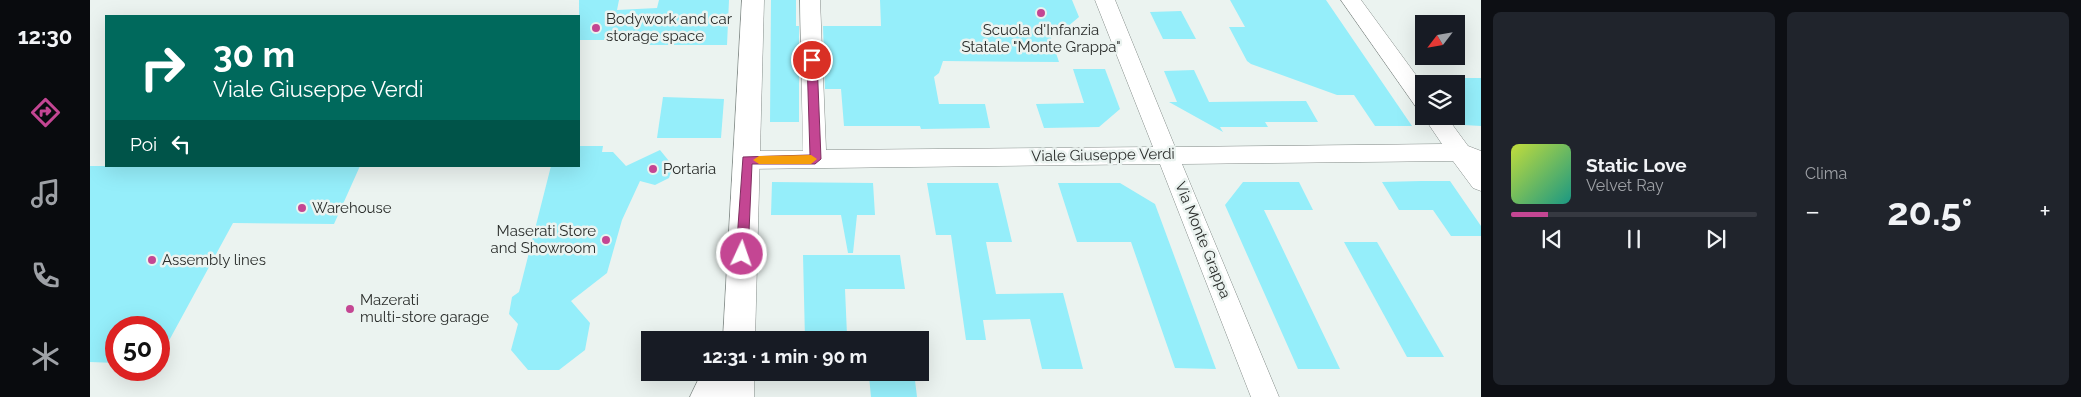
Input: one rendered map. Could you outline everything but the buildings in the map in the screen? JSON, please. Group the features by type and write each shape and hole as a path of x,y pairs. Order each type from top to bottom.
{"main road":[{"path":"737,331 747,160 753,0"},
{"path":"706,397 714,381"},
{"path":"738,381 738,397"}],"street":[{"path":"810,0 815,159"},
{"name":"Via Monte Grappa","path":"1105,0 1265,397"},
{"path":"1351,0 1415,89"},
{"path":"1444,125 1474,153 1481,182"},
{"name":"Viale Giuseppe Verdi","path":"747,160 1168,154 1474,153"}],"slow traffic":[{"path":"759,160 811,159"}],"place":[{"name":"Scuola d'Infanzia Statale \"Monte Grappa\"","path":"1041,13"},
{"name":"Bodywork and car storage space","path":"596,28"},
{"name":"Portaria","path":"653,169"},
{"name":"Warehouse","path":"302,208"},
{"name":"Maserati Store and Showroom","path":"606,240"},
{"name":"Assembly lines","path":"152,260"},
{"name":"Mazerati multi-store garage","path":"350,309"}],"route":[{"path":"742,254 747,160 815,159 812,60"}]}
